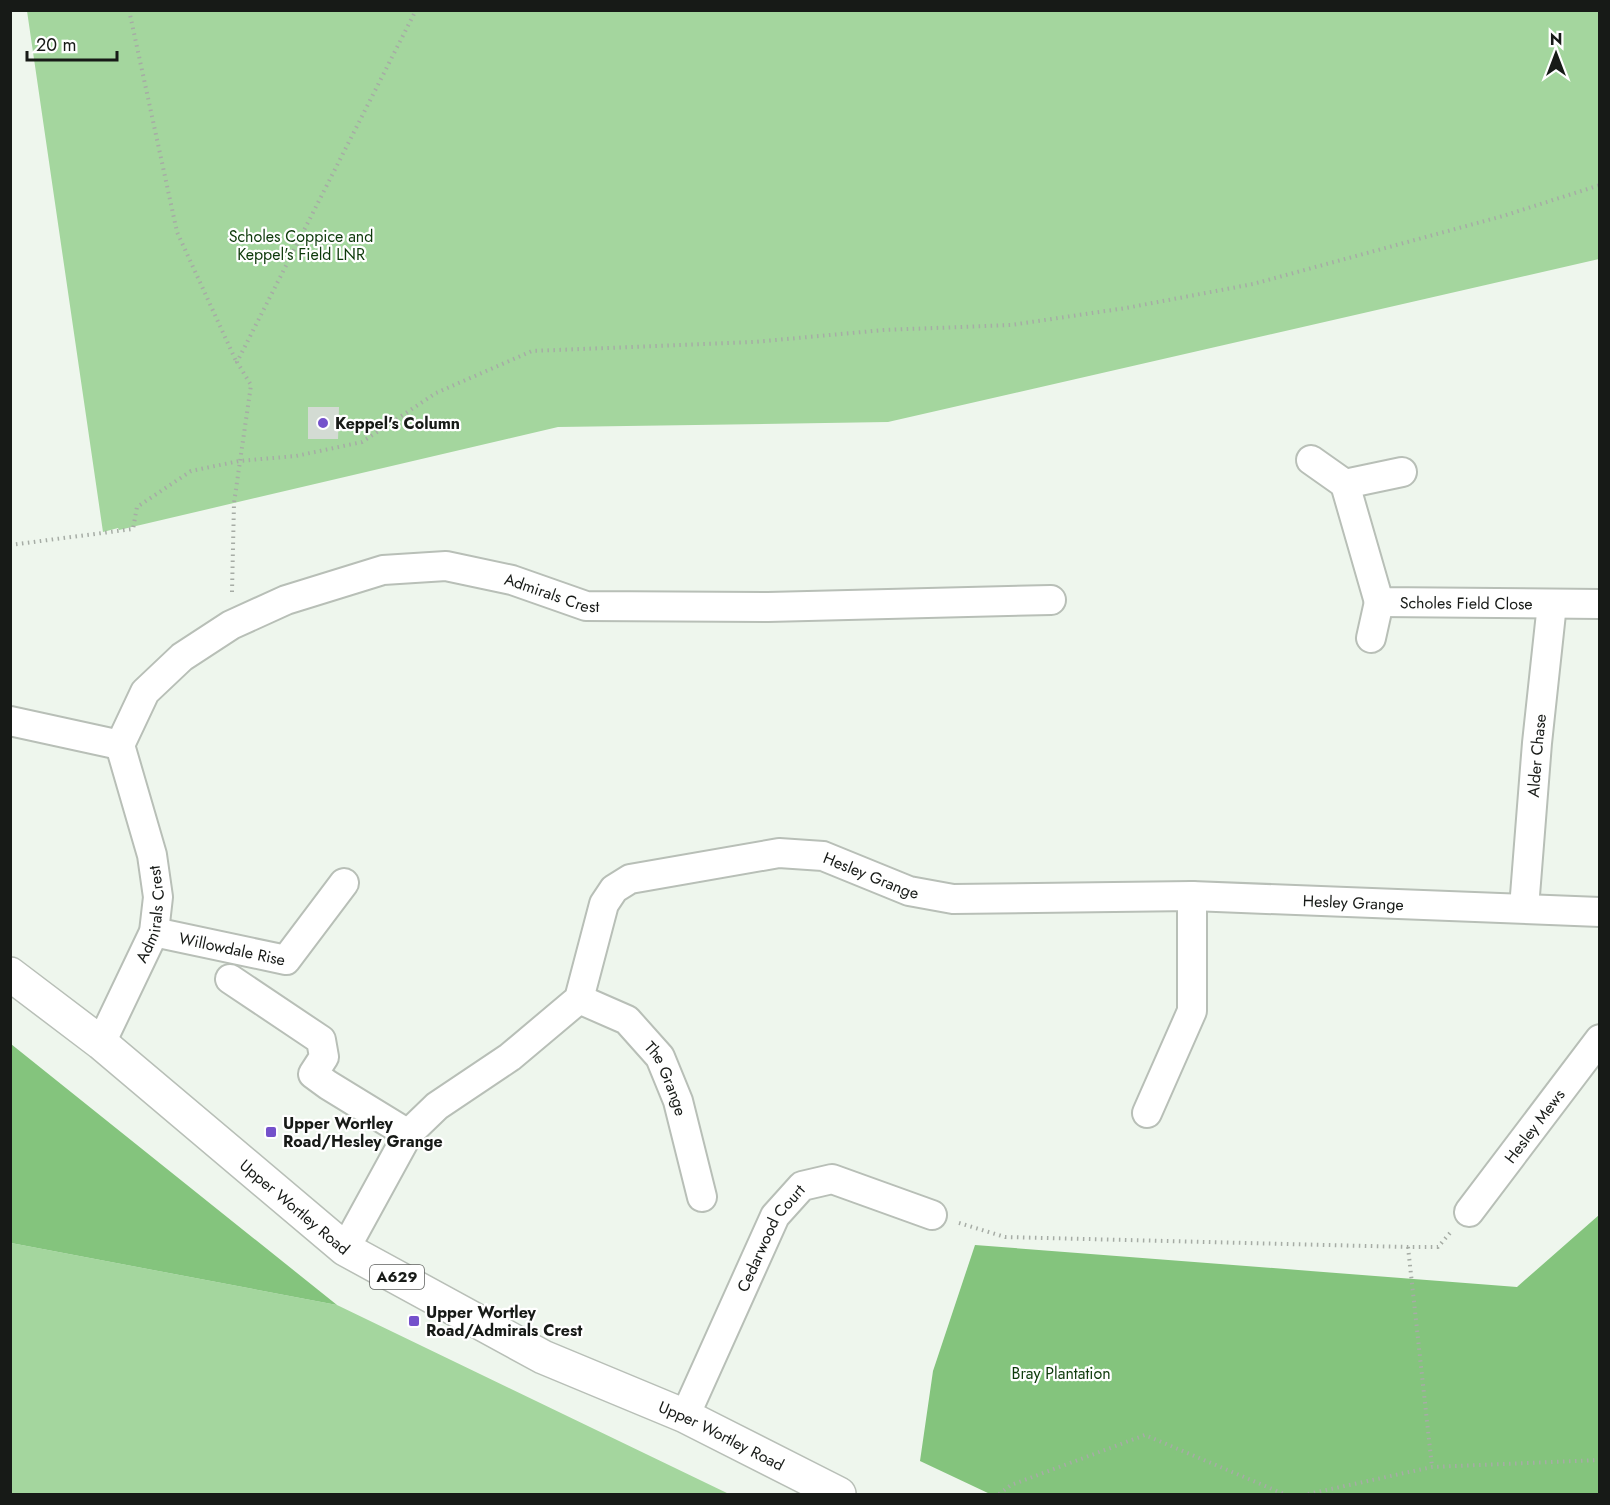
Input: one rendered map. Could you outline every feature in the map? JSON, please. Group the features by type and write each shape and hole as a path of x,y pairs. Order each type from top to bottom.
{"main road":[{"name":"Upper Wortley Road","path":"10,974 100,1043 345,1249 543,1357 685,1416 839,1494"}],"street":[{"path":"1311,460 1345,484 1402,472"},
{"name":"Scholes Field Close","path":"1345,484 1379,602 1371,638"},
{"name":"Admirals Crest","path":"100,1043 154,932 158,897 152,855 120,745 145,692 182,657 231,625 286,600 383,570 446,566 512,580 586,606 768,607 1051,600"},
{"name":"Scholes Field Close","path":"1379,602 1599,604"},
{"name":"Alder Chase","path":"1524,908 1537,742 1552,604"},
{"path":"10,721 120,745"},
{"name":"Hesley Grange","path":"579,999 604,904 614,889 630,879 779,853 823,856 909,891 953,899 1192,896 1599,912"},
{"name":"Willowdale Rise","path":"154,932 286,960 344,883"},
{"path":"1147,1113 1192,1011 1192,896"},
{"path":"230,979 321,1040 324,1057 313,1074 408,1134"},
{"path":"345,1249 408,1134 437,1106 510,1057 579,999"},
{"name":"The Grange","path":"579,999 627,1020 660,1057 678,1101 702,1197"},
{"name":"Hesley Mews","path":"1469,1212 1599,1039"},
{"name":"Cedarwood Court","path":"685,1416 775,1216 802,1186 832,1179 932,1215"}],"path":[{"path":"129,10 177,232 237,362 251,385 234,503 231,625"},
{"path":"237,362 416,10"},
{"path":"10,545 134,529 137,507 191,471 239,461 296,456 362,442 436,393 532,351 744,342 884,330 1011,325 1115,309 1253,284 1503,216 1599,185"},
{"path":"932,1215 1005,1237 1438,1247 1469,1212"},
{"path":"1408,1247 1432,1467"},
{"path":"999,1494 1011,1485 1145,1435 1284,1494"},
{"path":"1308,1494 1432,1467 1599,1460"}],"green space":[{"name":"Scholes Coppice and Keppel's Field LNR","path":"27,11 1599,11 1599,259 888,422 558,427 103,532"},
{"path":"11,1044 337,1305 11,1243"},
{"name":"Bray Plantation","path":"1599,1215 1599,1494 990,1494 920,1461 933,1371 975,1245 1517,1287"},
{"path":"11,1243 337,1305 729,1494 11,1494"}],"building":[{"name":"Keppel's Column","path":"308,407 339,407 338,439 308,439"}],"place":[{"name":"Keppel's Column","path":"323,423"},
{"name":"Upper Wortley Road/Hesley Grange","path":"271,1132"},
{"name":"Upper Wortley Road/Admirals Crest","path":"414,1321"}]}
